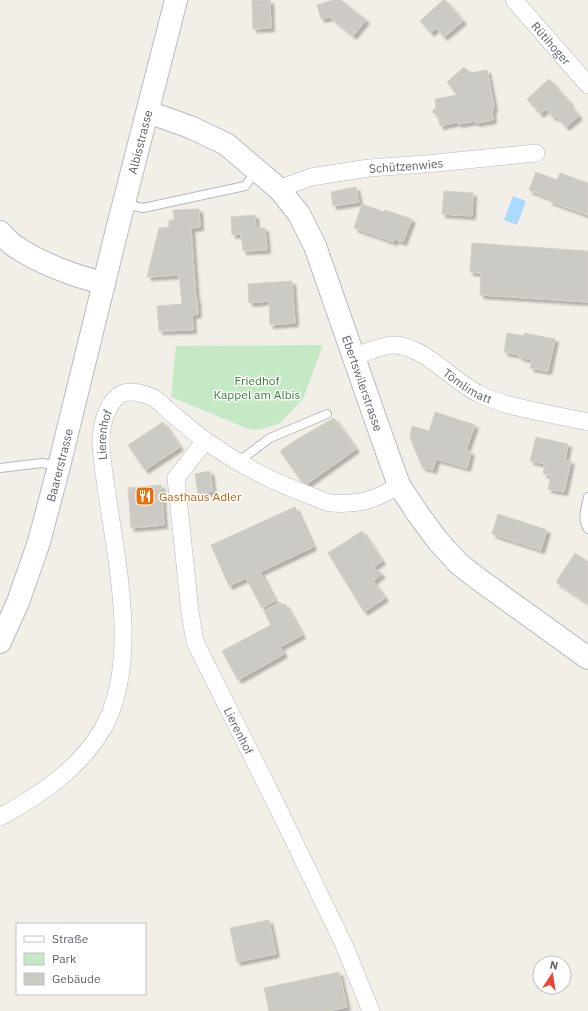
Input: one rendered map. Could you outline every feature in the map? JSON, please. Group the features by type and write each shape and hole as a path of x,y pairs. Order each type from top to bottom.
{"street":[{"name":"Albisstrasse","path":"104,283 176,0"},
{"name":"Rütihoger","path":"514,0 588,85"},
{"name":"Ebertswilerstrasse","path":"148,112 190,127 226,144 279,189 299,214 315,246 399,485 418,514 438,541 460,564 481,581 588,658"},
{"name":"Schützenwies","path":"279,189 311,177 369,168 536,153"},
{"path":"0,232 13,245 33,256 77,276 104,283"},
{"name":"Baarerstrasse","path":"0,642 18,602 36,549 59,466 104,283"},
{"name":"Tömlimatt","path":"354,356 391,345 405,346 418,352 477,393 504,403 588,422"},
{"name":"Lierenhof","path":"0,817 28,802 60,779 81,758 102,729 116,698 122,666 123,635 120,584 101,442 106,415 111,403 120,394 129,392 140,393 154,399 205,441 238,462 294,490 329,503 354,504 375,499 399,485"},
{"name":"Lierenhof","path":"205,441 176,478 190,612 195,642 279,810 344,945 372,1011"}],"lane":[{"path":"124,204 144,208 245,186 257,169"},
{"path":"238,462 270,438 327,414"},
{"path":"0,468 42,463 59,466"},
{"path":"588,497 584,525 588,529"}],"green space":[{"name":"Friedhof Kappel am Albis","path":"323,345 303,399 280,423 254,430 171,397 176,346"}],"water":[{"path":"513,196 526,201 517,225 504,220"}],"building":[{"path":"252,0 270,0 271,28 253,29"},
{"path":"333,0 341,0 366,20 353,36 330,17 321,19 317,5"},
{"path":"443,0 445,0 463,21 444,37 436,28 431,33 420,21"},
{"path":"464,67 470,73 487,70 494,107 492,112 493,120 458,124 457,122 440,126 438,116 432,112 436,107 435,99 457,95 447,82"},
{"path":"549,79 579,116 566,127 556,116 554,118 546,109 540,114 527,99"},
{"path":"536,172 557,180 560,173 588,183 588,215 549,201 550,198 529,190"},
{"path":"356,187 359,202 333,206 331,192"},
{"path":"444,191 473,193 472,216 442,214"},
{"path":"362,204 384,212 385,210 412,219 403,242 395,239 394,242 354,228"},
{"path":"199,209 200,227 191,228 198,314 192,315 193,330 159,331 157,306 182,304 179,275 147,277 159,228 169,227 169,220 174,220 173,210"},
{"path":"255,215 256,228 265,228 267,250 243,251 241,234 232,235 231,217"},
{"path":"472,243 588,251 588,302 480,295 481,273 470,272"},
{"path":"292,281 295,323 270,325 269,301 249,303 248,284"},
{"path":"507,333 524,336 524,333 555,339 548,371 530,368 532,360 519,357 520,355 504,352"},
{"path":"435,412 475,425 466,450 471,452 467,468 436,459 433,470 422,467 410,437 412,426 429,431"},
{"path":"334,418 356,449 307,484 302,482 280,451"},
{"path":"163,422 180,447 145,470 128,445"},
{"path":"536,437 568,444 565,460 571,461 564,492 548,489 551,476 543,474 545,464 530,461"},
{"path":"210,471 213,491 198,494 195,474"},
{"path":"161,485 164,525 131,528 128,488"},
{"path":"295,507 313,547 260,572 275,601 262,608 246,578 229,586 211,545"},
{"path":"498,514 547,530 541,550 492,534"},
{"path":"362,531 382,561 373,567 382,574 373,581 385,598 364,612 328,553"},
{"path":"575,553 588,562 588,603 556,582"},
{"path":"280,602 282,605 285,604 302,635 280,647 284,654 238,680 222,651 271,625 264,611"},
{"path":"269,920 276,954 237,962 230,928"},
{"path":"339,972 347,1007 327,1011 269,1011 264,988"}],"place":[{"name":"Gasthaus Adler","path":"145,496"}]}
